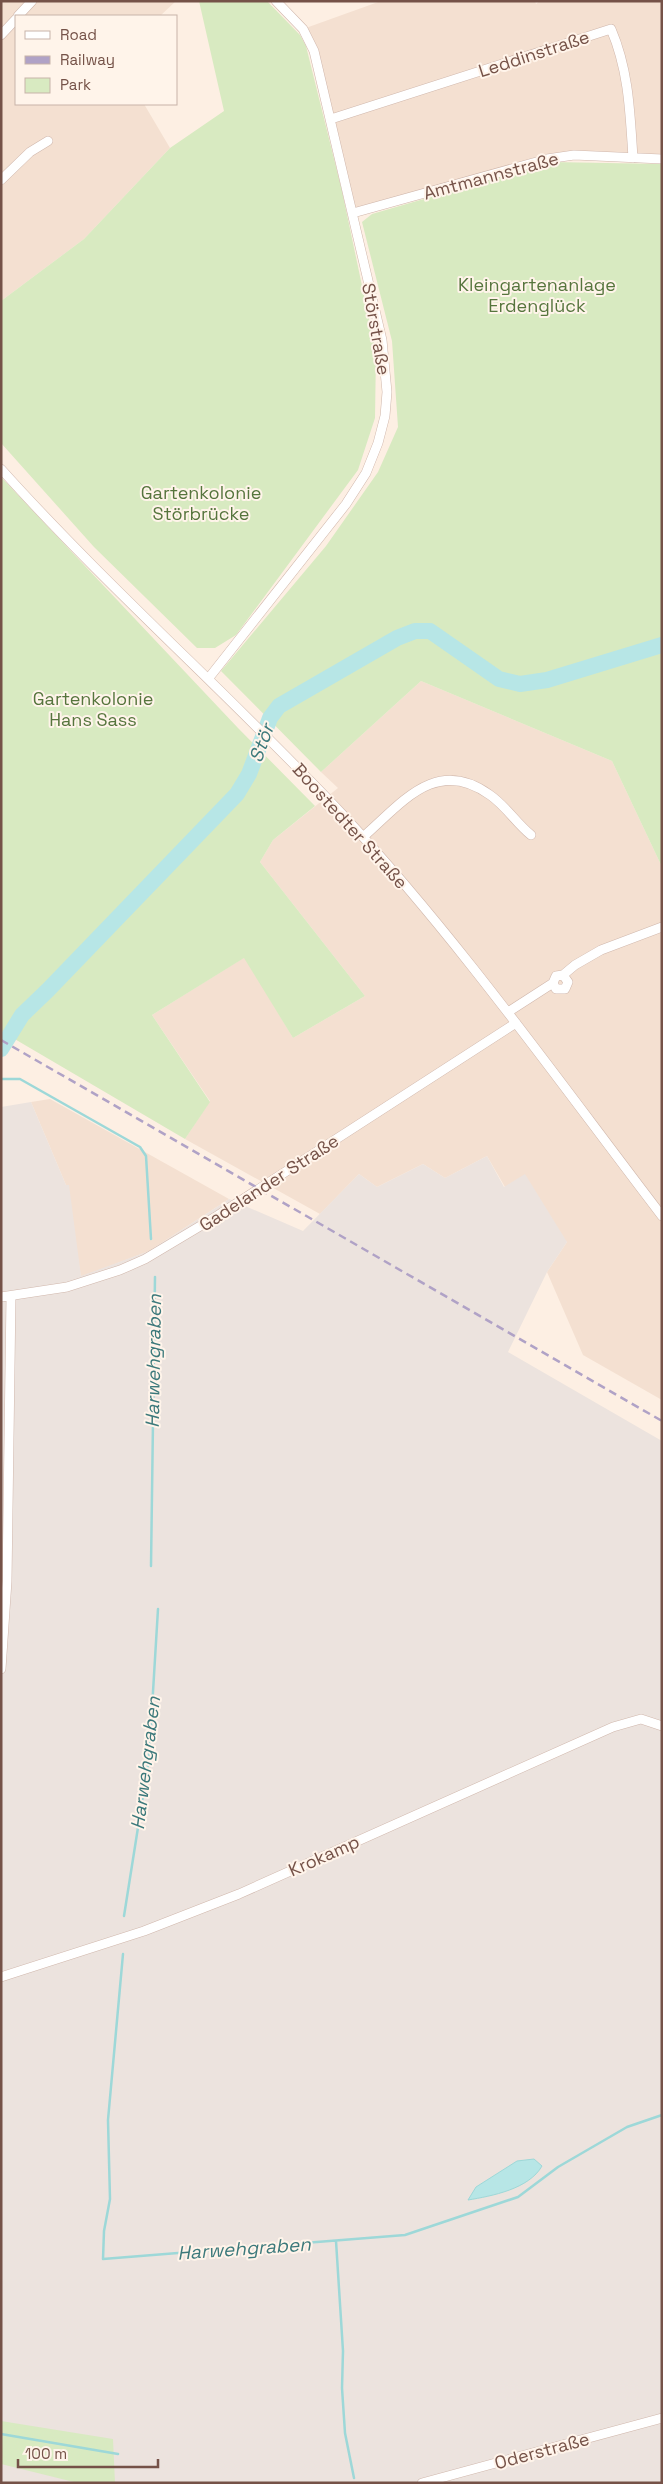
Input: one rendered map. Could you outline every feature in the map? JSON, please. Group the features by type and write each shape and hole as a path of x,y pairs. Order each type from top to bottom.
{"street":[{"path":"19,15 32,1"},
{"name":"Störstraße","path":"208,679 346,504 366,473 378,443 385,416 385,367 382,340 331,119 309,39 303,29 276,1"},
{"path":"1,35 15,19"},
{"name":"Leddinstraße","path":"331,119 611,29 619,48 625,72 629,97 633,158"},
{"path":"1,180 30,152 48,141"},
{"name":"Amtmannstraße","path":"353,213 547,159 574,155 662,159"},
{"name":"Boostedter Straße","path":"1,469 272,742 363,838 508,1012 662,1216"},
{"path":"363,838 421,788 437,780 445,779 470,784 490,795 532,835"},
{"path":"553,984 556,976 562,975 601,950 662,927"},
{"path":"553,984 556,989 565,989 568,982 562,975"},
{"path":"508,1012 548,985 553,984"},
{"name":"Gadelander Straße","path":"6,1297 67,1287 95,1279 166,1248 516,1023"},
{"path":"1,1669 7,1581 6,1297"},
{"name":"Krokamp","path":"1,1976 174,1920 239,1894 614,1728 641,1719 662,1726"},
{"name":"Oderstraße","path":"422,2483 662,2418"}],"shaded area":[{"path":"1,1 176,1 161,15 15,15 15,105 145,105 170,148 84,239 1,301"},
{"path":"381,1 535,1 536,4 540,1 662,1 662,159 574,155 353,213 331,119 303,29"},
{"path":"421,681 612,761 662,867 662,1400 583,1355 547,1272 567,1242 505,1187 487,1156 445,1178 423,1164 377,1187 359,1174 320,1214 185,1139 210,1101 152,1015 245,957 293,1038 365,996 260,862 273,840 338,788 321,772"},
{"path":"50,1099 229,1199 149,1251 81,1277 66,1185 31,1102"},
{"path":"31,1102 66,1185 69,1185 81,1276 149,1251 229,1199 303,1231 359,1174 377,1187 423,1164 445,1178 487,1156 504,1187 525,1174 567,1242 547,1272 508,1352 662,1441 662,2483 1,2483 1,1107"}],"green space":[{"name":"Gartenkolonie Störbrücke","path":"199,1 267,1 300,35 306,46 342,191 376,352 375,418 358,470 236,635 215,648 197,648 94,547 1,443 1,301 84,239 170,148 224,111"},
{"name":"Kleingartenanlage Erdenglück","path":"551,162 662,164 662,867 612,761 421,681 321,772 221,671 326,546 378,472 398,427 392,341 362,222 372,214"},
{"name":"Gartenkolonie Hans Sass","path":"1,477 238,728 315,806 273,840 260,862 365,996 293,1038 244,958 152,1015 210,1102 185,1139 1,1031"},
{"path":"1,2421 113,2439 115,2483 78,2483 1,2464"}],"water":[{"path":"534,2159 542,2166 536,2174 519,2186 468,2200 476,2187 517,2161"}],"waterway":[{"name":"Stör","path":"1,1049 22,1015 237,794 249,774 270,718 279,706 397,638 415,631 430,631 499,679 520,684 547,680 662,645"},
{"name":"Harwehgraben","path":"1,1079 20,1079 140,1147 146,1156 151,1239"},
{"name":"Harwehgraben","path":"151,1566 155,1277"},
{"name":"Harwehgraben","path":"124,1916 149,1758 158,1609"},
{"name":"Harwehgraben","path":"123,1954 108,2120 110,2199 104,2231 103,2259 405,2235 518,2197 558,2167 627,2127 662,2115"},
{"path":"336,2241 343,2351 342,2388 345,2433 354,2478"},
{"path":"1,2434 118,2454"}],"railway":[{"path":"1,1040 662,1421"}]}
